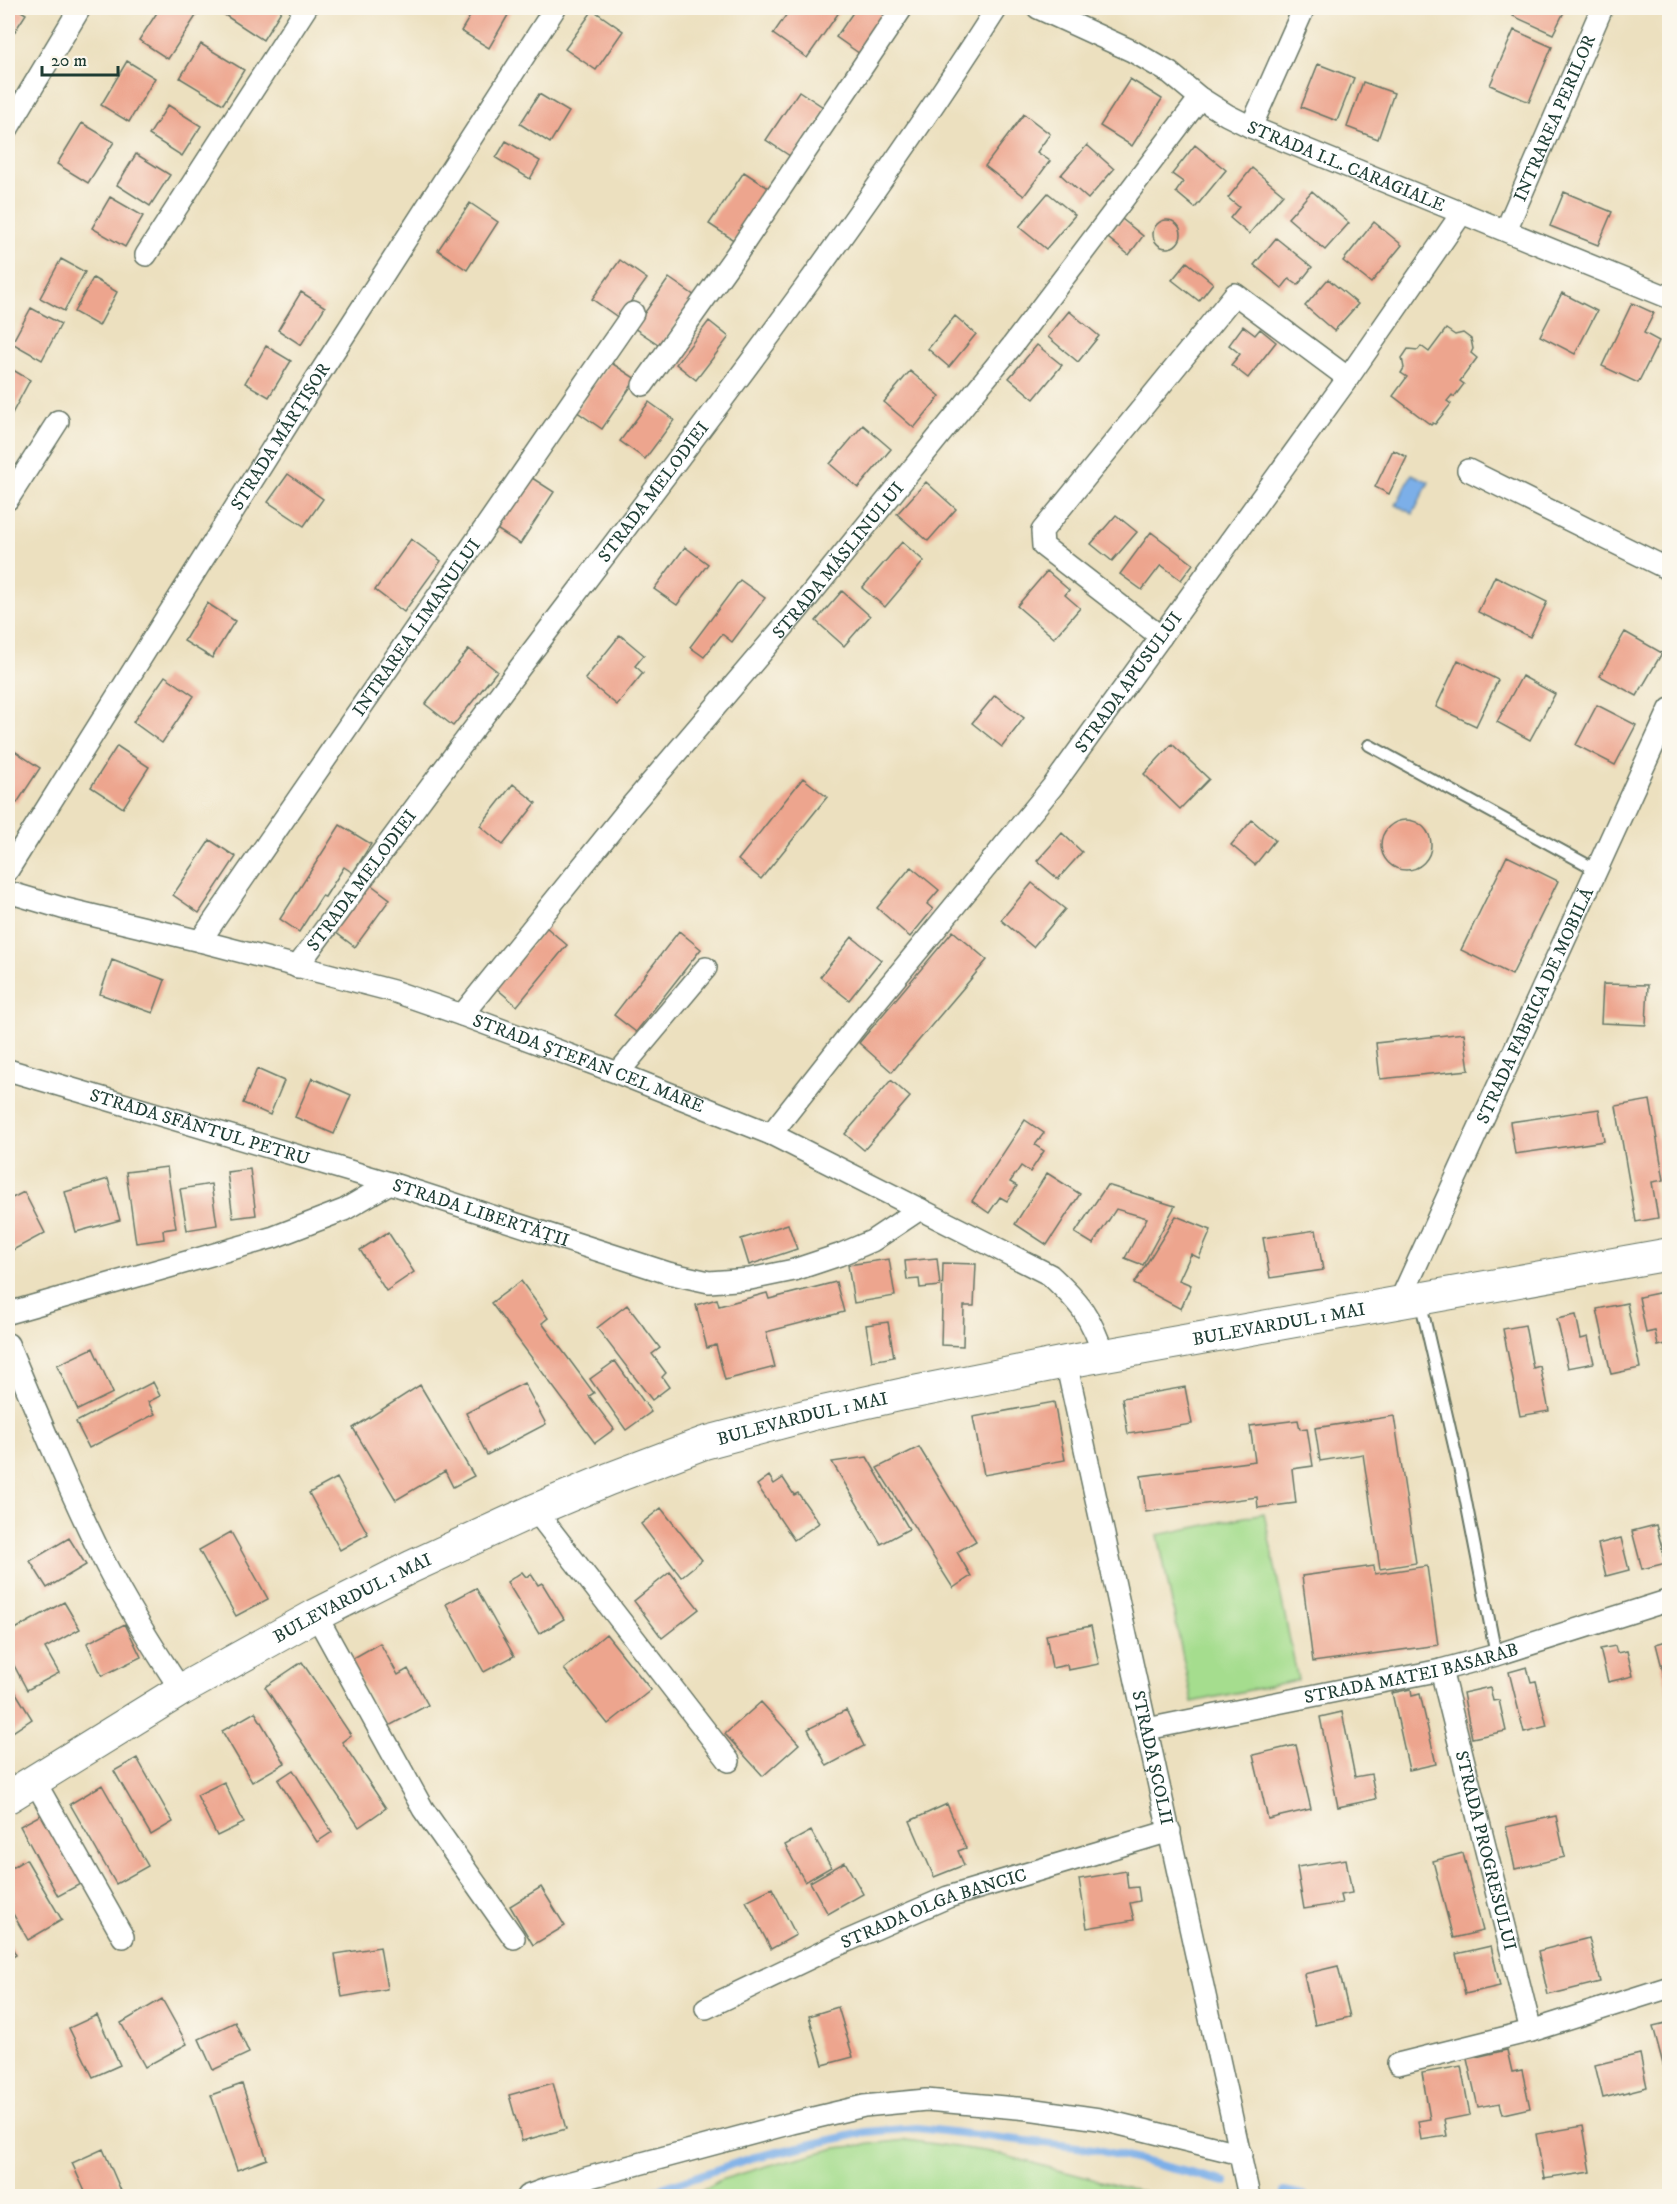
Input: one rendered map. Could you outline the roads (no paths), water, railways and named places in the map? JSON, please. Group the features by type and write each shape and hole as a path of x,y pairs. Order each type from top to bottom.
{"main road":[{"name":"BULEVARDUL 1 MAI","path":"8,1797 181,1690 316,1615 411,1567 535,1510 655,1461 751,1430 869,1401 1066,1362 1670,1254"}],"street":[{"path":"8,128 80,8"},
{"path":"146,255 306,8"},
{"name":"STRADA MĂRȚIȘOR","path":"8,870 303,400 555,8"},
{"path":"643,386 744,242 902,8"},
{"name":"STRADA MELODIEI","path":"297,967 659,486 800,294 943,93 997,8"},
{"name":"STRADA I.L. CARAGIALE","path":"1038,8 1132,51 1170,73 1200,98 1251,127 1670,298"},
{"path":"1251,127 1304,8"},
{"name":"INTRAREA PERILOR","path":"1506,230 1602,8"},
{"name":"STRADA MĂSLINULUI","path":"462,1015 631,806 797,611 1004,356 1200,98"},
{"name":"STRADA APUSULUI","path":"771,1134 856,1026 1053,786 1348,378 1462,213"},
{"path":"1161,637 1043,546 1042,531 1235,294 1348,378"},
{"name":"INTRAREA LIMANULUI","path":"200,941 633,313"},
{"path":"8,499 58,421"},
{"path":"1468,470 1670,570"},
{"name":"STRADA FABRICA DE MOBILĂ","path":"1410,1302 1595,869 1670,709"},
{"name":"STRADA ȘTEFAN CEL MARE","path":"8,892 62,908 393,991 618,1073 771,1134 1050,1275 1082,1308 1095,1328 1104,1356"},
{"path":"618,1073 706,968"},
{"name":"STRADA SFÂNTUL PETRU","path":"8,1070 390,1183"},
{"name":"STRADA LIBERTĂȚII","path":"8,1313 274,1237 344,1210 390,1183 668,1273 709,1282 794,1270 839,1255 872,1241 920,1209"},
{"path":"8,1344 72,1494 107,1566 150,1644 181,1690"},
{"name":"STRADA ȘCOLII","path":"1066,1362 1250,2196"},
{"path":"535,1510 729,1761"},
{"name":"STRADA MATEI BASARAB","path":"1147,1729 1441,1670 1670,1600"},
{"path":"316,1615 423,1809 514,1938"},
{"name":"STRADA PROGRESULUI","path":"1441,1670 1531,2031"},
{"path":"34,1780 123,1937"},
{"name":"STRADA OLGA BANCIC","path":"706,2008 824,1951 948,1897 1170,1831"},
{"path":"1398,2064 1531,2031 1670,1987"},
{"path":"527,2196 549,2188 792,2123 864,2106 926,2100 1028,2109 1099,2120 1241,2154"}],"lane":[{"path":"1369,745 1595,869"},
{"path":"1410,1302 1461,1476 1496,1655"}],"water":[{"path":"1412,474 1429,482 1413,514 1396,505"}],"waterway":[{"path":"638,2196 751,2158 866,2132 917,2128 1094,2149 1226,2182"},
{"path":"1284,2192 1304,2196"}]}
